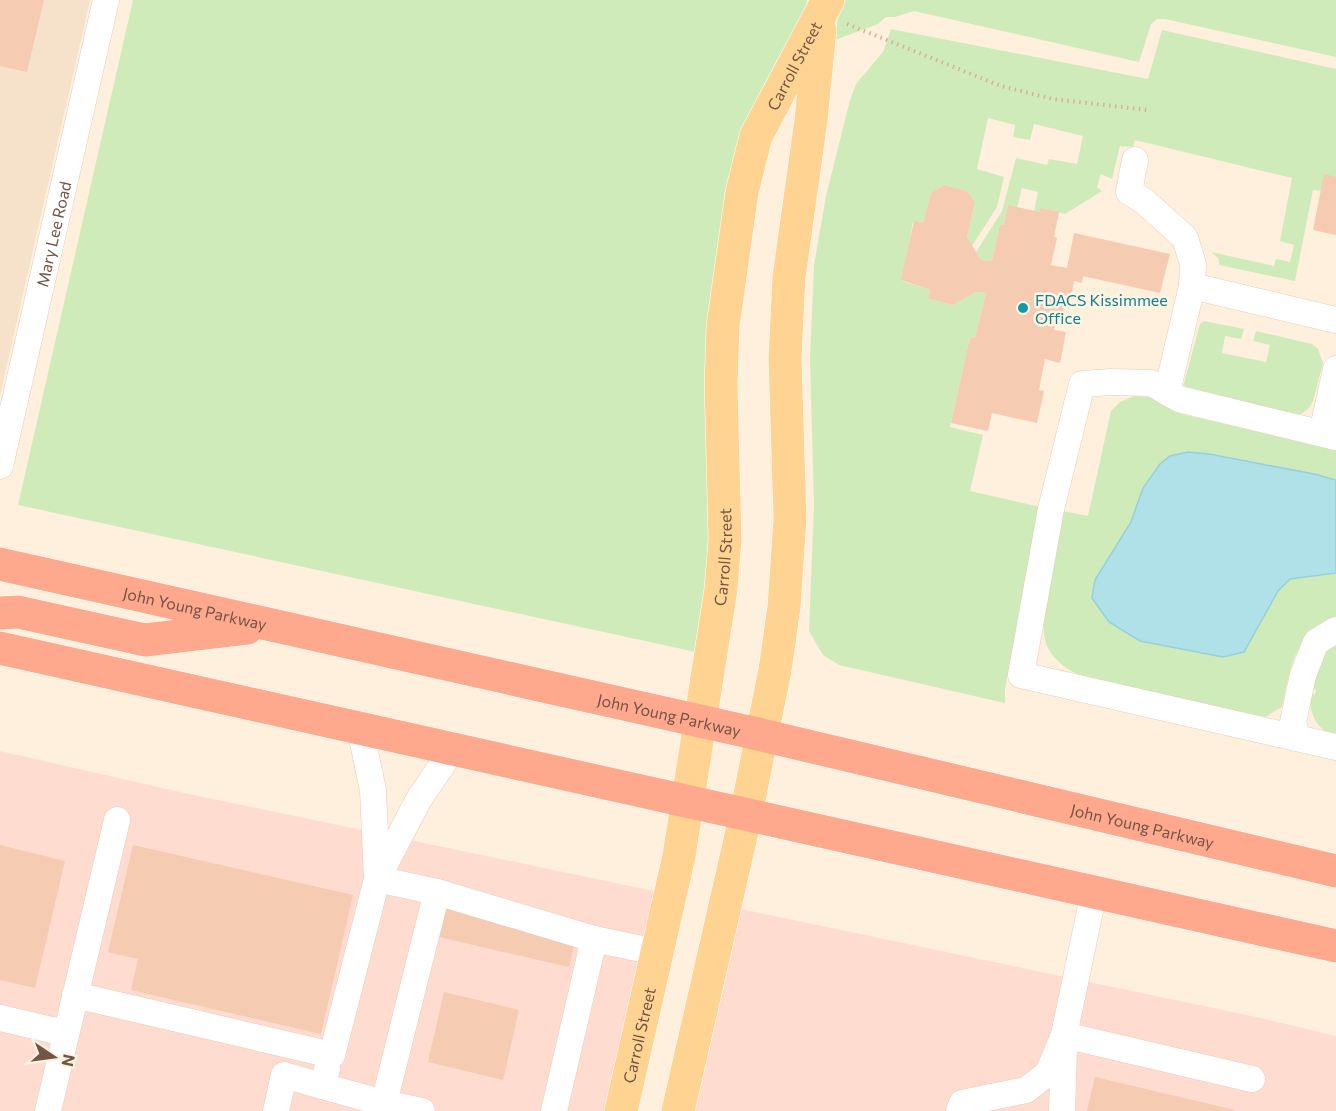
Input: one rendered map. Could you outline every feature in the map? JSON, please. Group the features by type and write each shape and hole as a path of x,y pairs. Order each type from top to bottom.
{"highway":[{"name":"John Young Parkway","path":"0,564 762,735 1336,871"},
{"path":"0,613 18,612 145,640 273,626"},
{"path":"0,648 1336,946"}],"main road":[{"name":"Carroll Street","path":"621,1111 679,856 718,613 724,550 725,487 721,383 723,326 742,192 756,136 825,7"},
{"name":"Carroll Street","path":"678,1111 746,814 775,670 788,566 790,519 785,358 789,277 825,7"}],"street":[{"name":"Mary Lee Road","path":"0,466 106,0"},
{"path":"1135,160 1129,192 1144,201 1185,238 1193,264 1192,286 1167,392"},
{"path":"1192,286 1336,320"},
{"path":"1336,369 1329,435 1179,399 1151,383 1082,384 1051,509 1021,675 1336,747"},
{"path":"1297,738 1293,722 1303,675 1316,642 1336,630"},
{"path":"360,728 374,790 376,879"},
{"path":"322,1086 376,879 419,800 453,748"},
{"path":"48,1111 117,820"},
{"path":"376,879 436,892 594,939 656,952"},
{"path":"384,1103 436,892"},
{"path":"1062,1111 1065,1035 1094,892"},
{"path":"554,1111 594,939"},
{"path":"75,994 332,1054"},
{"path":"0,1018 65,1033"},
{"path":"1065,1035 1252,1079"},
{"path":"959,1111 962,1103 1026,1090 1048,1073 1065,1035"},
{"path":"276,1111 284,1076 422,1111"}],"path":[{"path":"825,7 1001,87 1053,99 1147,110"}],"shaded area":[{"path":"0,0 90,0 0,395"},
{"path":"0,751 184,793 654,891 605,1111 0,1111"},
{"path":"741,909 1261,1018 1336,1036 1336,1111 695,1111"}],"green space":[{"path":"133,0 807,0 806,9 726,189 707,324 709,539 696,652 18,505"},
{"path":"846,0 1336,0 1336,57 1165,19 1157,19 1151,24 1139,62 914,11 895,17 886,17 878,24 835,40 838,18"},
{"path":"891,29 1148,79 1162,30 1336,69 1336,177 1322,191 1313,190 1295,281 1219,265 1219,259 1211,252 1274,266 1276,259 1290,262 1294,245 1280,241 1292,178 1135,140 1133,147 1120,146 1112,179 1101,174 1097,187 1102,191 1065,214 1041,208 1040,212 1034,211 1038,192 1022,188 1017,208 1008,206 1004,225 1000,224 992,261 981,260 976,252 1002,211 1016,158 1047,165 1049,159 1077,164 1083,136 1034,124 1030,140 1013,137 1015,125 988,118 977,169 1004,177 997,207 972,246 967,237 975,204 967,191 944,185 931,193 923,223 913,222 902,281 930,290 928,299 953,305 976,292 986,293 975,338 970,337 950,427 983,435 970,491 1040,507 1005,688 1005,703 839,665 823,655 809,631 814,505 810,358 814,265 826,196 850,100 856,84 883,52"},
{"path":"1204,321 1244,329 1241,339 1225,336 1222,353 1266,362 1270,345 1253,341 1256,331 1312,344 1318,349 1323,363 1309,408 1301,414 1293,415 1185,388 1184,383 1200,324"},
{"path":"1134,396 1150,397 1182,414 1336,450 1336,480 1209,454 1143,488 1131,522 1115,549 1244,651 1278,591 1290,579 1336,573 1336,616 1322,623 1303,642 1292,665 1282,707 1265,717 1096,682 1063,665 1048,648 1044,636 1045,601 1063,511 1088,516 1111,411 1120,402"},
{"path":"1336,644 1336,737 1324,730 1316,721 1311,709 1310,695 1315,694 1316,690 1312,688 1322,657"}],"water":[{"path":"1188,452 1209,454 1336,480 1336,573 1290,579 1278,591 1244,652 1223,657 1140,641 1109,622 1092,598 1095,580 1131,522 1143,488 1160,464 1170,456"}],"building":[{"path":"0,0 44,0 27,72 0,66"},
{"path":"1324,174 1336,177 1336,235 1313,230"},
{"name":"FDACS Kissimmee Office","path":"944,185 967,191 975,203 967,237 981,260 992,261 1000,224 1004,225 1008,205 1040,212 1040,208 1059,212 1054,237 1057,238 1051,265 1067,268 1074,233 1170,254 1160,293 1083,276 1082,283 1074,281 1069,309 1064,307 1063,313 1058,312 1054,330 1066,332 1060,363 1045,359 1039,390 1044,391 1037,423 992,413 988,431 951,423 970,337 975,338 986,293 976,292 953,305 928,299 930,290 901,280 914,221 923,223 931,193"},
{"path":"0,845 65,861 35,988 0,980"},
{"path":"133,845 353,895 321,1034 131,990 138,959 108,952"},
{"path":"445,908 576,938 569,967 439,937"},
{"path":"444,992 519,1010 503,1080 428,1062"},
{"path":"1095,1077 1235,1110 1235,1111 1087,1111"}],"place":[{"name":"FDACS Kissimmee Office","path":"1023,308"}]}
